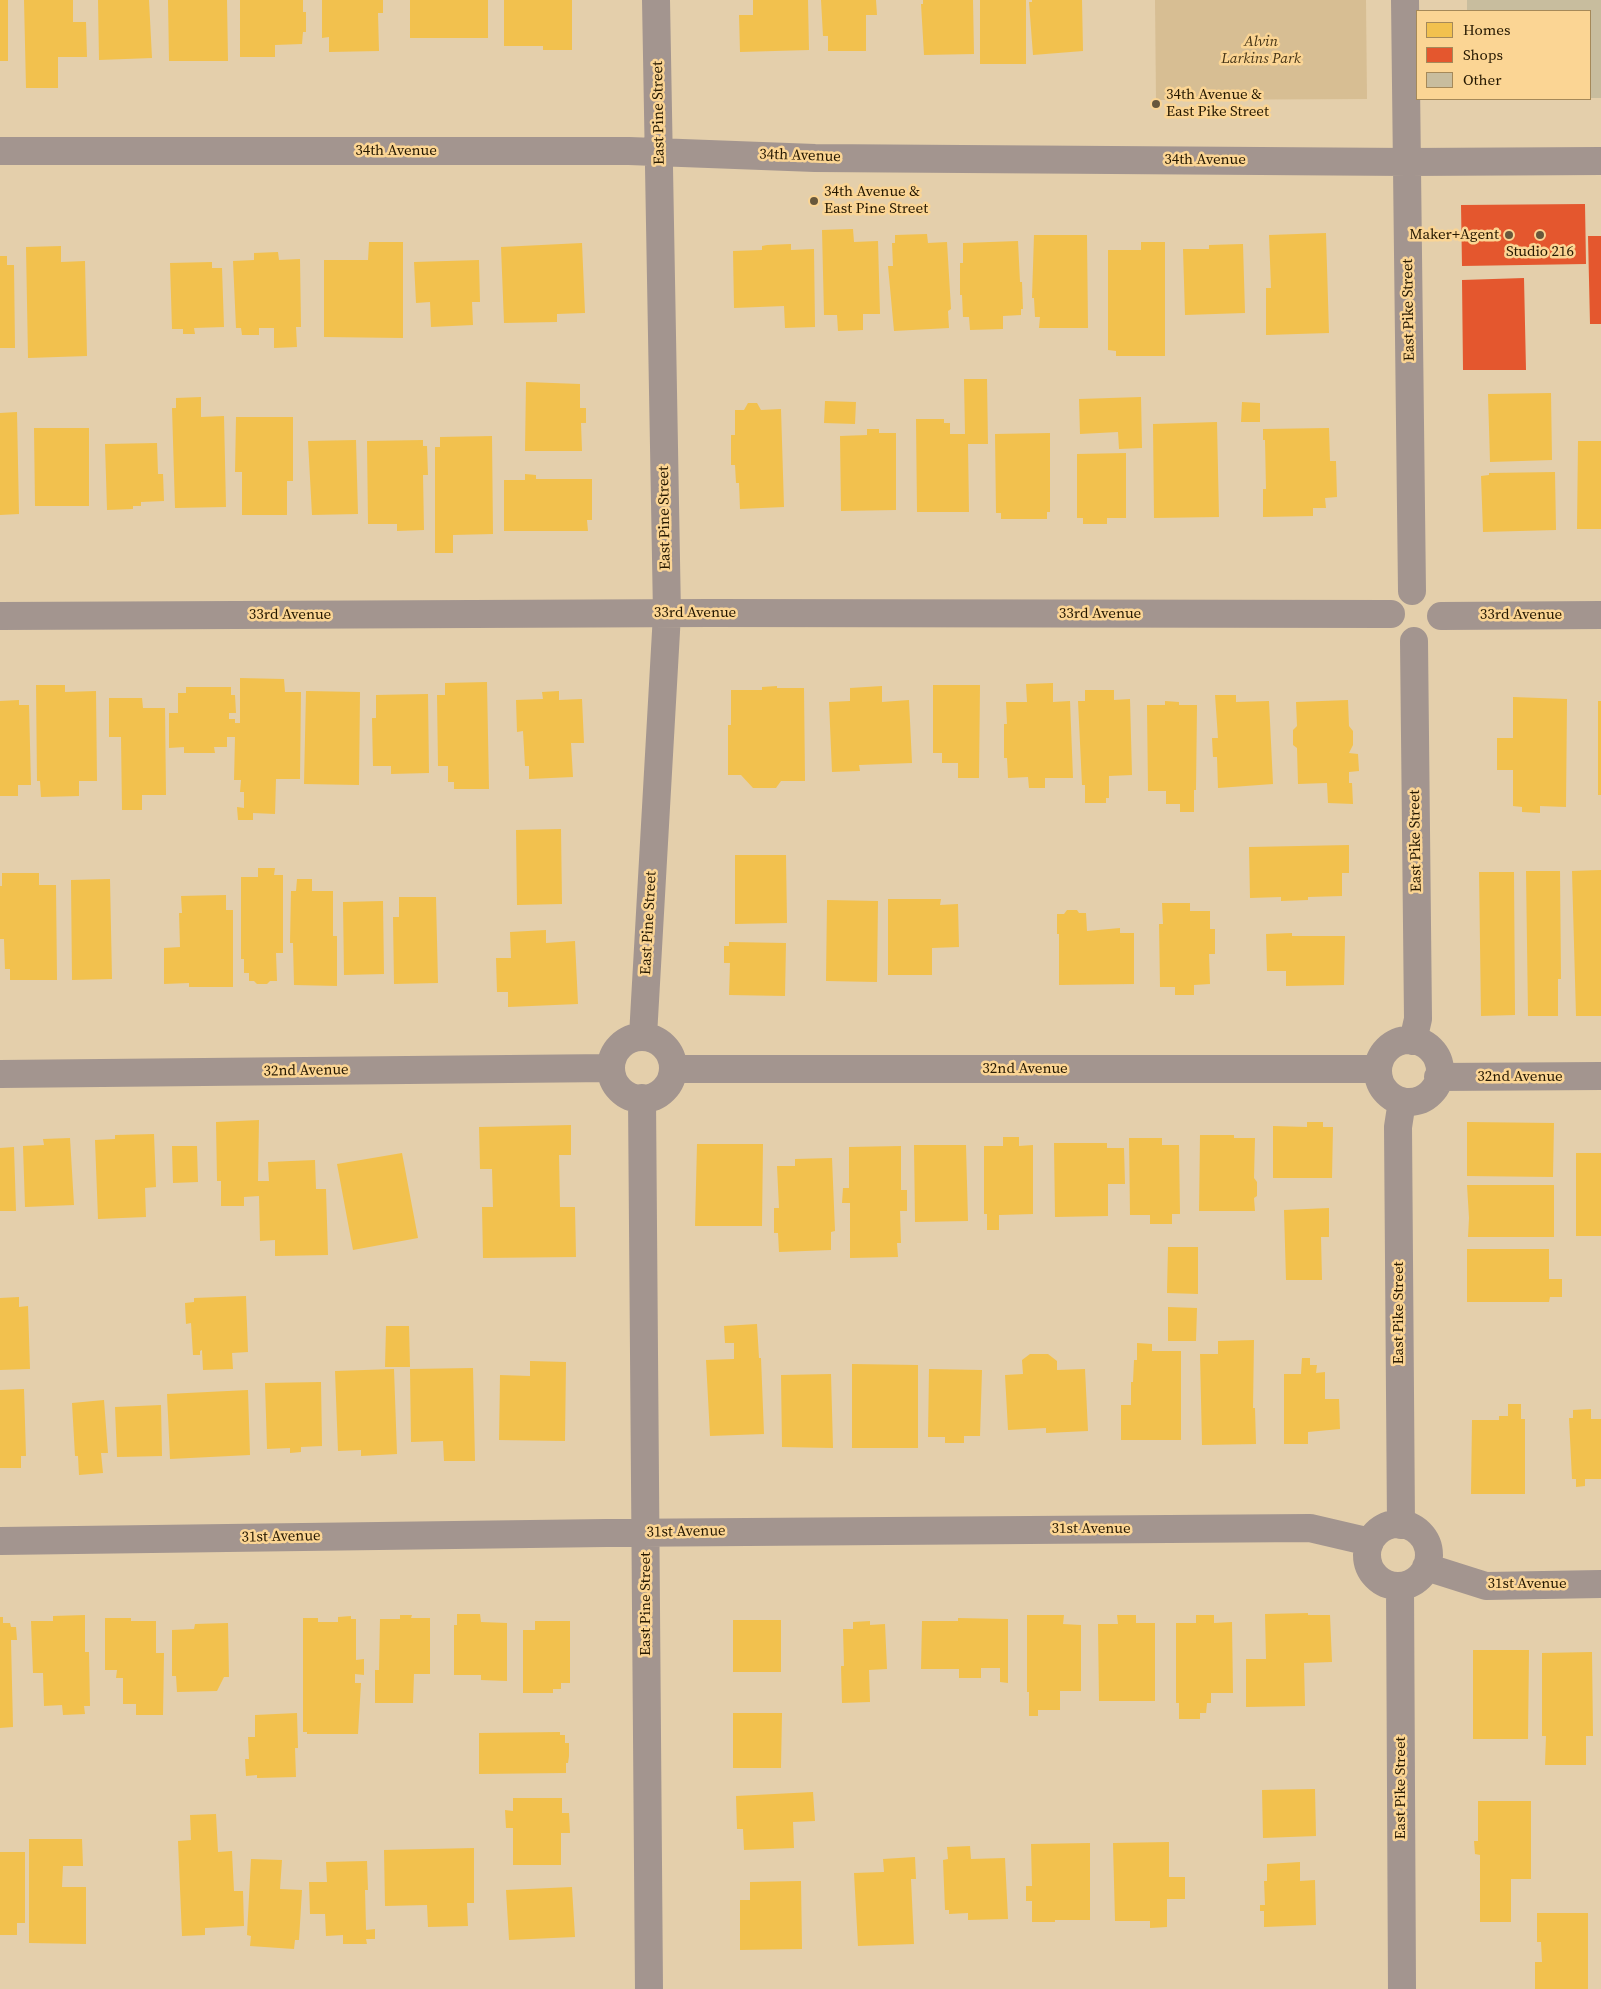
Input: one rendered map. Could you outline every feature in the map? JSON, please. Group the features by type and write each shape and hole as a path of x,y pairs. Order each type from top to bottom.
{"street":[{"name":"East Pine Street","path":"643,1036 667,614 656,0"},
{"name":"East Pike Street","path":"1405,0 1412,591"},
{"name":"34th Avenue","path":"0,151 659,152 814,158 1408,162 1601,161"},
{"path":"1412,591 1426,592 1438,604 1441,616 1438,627 1427,639 1414,641 1404,638 1397,633 1392,625 1391,614 1396,601 1402,595 1412,591"},
{"name":"33rd Avenue","path":"0,616 1391,614"},
{"name":"33rd Avenue","path":"1441,616 1601,615"},
{"name":"East Pike Street","path":"1413,1041 1418,1019 1414,641"},
{"path":"643,1036 657,1040 665,1046 673,1069 672,1077 667,1087 660,1094 649,1098 628,1096 620,1090 614,1081 611,1068 611,1062 620,1045 643,1036"},
{"path":"1413,1041 1420,1042 1429,1048 1436,1056 1439,1065 1437,1084 1431,1092 1414,1102 1395,1099 1387,1093 1381,1084 1378,1074 1383,1054 1390,1046 1400,1042 1413,1041"},
{"name":"32nd Avenue","path":"0,1074 611,1068"},
{"name":"32nd Avenue","path":"673,1069 1378,1069"},
{"name":"32nd Avenue","path":"1438,1077 1601,1076"},
{"name":"East Pine Street","path":"642,1098 649,1989"},
{"name":"East Pike Street","path":"1401,1524 1398,1127 1402,1101"},
{"path":"1401,1524 1411,1527 1420,1533 1426,1541 1429,1550 1429,1560 1420,1578 1412,1583 1400,1586 1383,1583 1375,1577 1369,1568 1367,1558 1370,1542 1380,1530 1390,1525 1401,1524"},
{"name":"31st Avenue","path":"0,1541 646,1533 1310,1528 1370,1542"},
{"name":"31st Avenue","path":"1426,1567 1486,1586 1601,1584"},
{"name":"East Pike Street","path":"1400,1586 1402,1989"}],"green space":[{"name":"Alvin Larkins Park","path":"1155,0 1366,0 1367,99 1156,100"}],"building: Homes":[{"path":"0,0 8,0 8,61 0,61"},
{"path":"24,0 73,0 73,22 86,22 87,57 58,57 58,88 26,88"},
{"path":"98,0 149,0 152,58 99,60"},
{"path":"168,0 227,0 228,61 169,61"},
{"path":"240,0 303,0 303,12 306,12 306,32 303,32 302,44 275,45 275,57 240,57"},
{"path":"322,0 383,0 383,13 378,13 379,51 329,52 329,37 322,38"},
{"path":"410,0 488,0 488,38 410,38"},
{"path":"504,0 572,0 572,50 543,50 543,46 504,46"},
{"path":"753,0 808,0 809,50 740,52 739,15 753,15"},
{"path":"821,0 876,0 877,15 866,15 866,51 828,51 828,36 823,36"},
{"path":"923,0 973,0 974,54 924,55 921,4 923,4"},
{"path":"980,0 1026,0 1026,64 980,64"},
{"path":"1032,0 1082,0 1083,51 1033,55 1029,2 1032,2"},
{"path":"853,229 854,242 878,241 880,314 863,314 863,330 838,331 837,315 824,315 822,230"},
{"path":"1326,233 1329,333 1266,335 1266,288 1271,288 1269,235"},
{"path":"927,234 928,243 947,242 951,309 948,311 949,328 894,331 888,266 893,266 892,243 895,243 895,235"},
{"path":"1034,235 1087,235 1088,328 1039,328 1040,317 1035,317 1034,298 1032,298"},
{"path":"1018,241 1020,282 1022,282 1023,309 1021,309 1021,315 1003,316 1003,329 970,330 969,317 963,317 962,295 960,295 960,263 963,263 963,243"},
{"path":"369,242 403,242 403,338 324,337 324,260 368,260"},
{"path":"1141,242 1165,242 1165,356 1116,356 1116,351 1108,350 1108,250 1141,250"},
{"path":"582,243 585,313 557,314 557,322 504,323 501,247"},
{"path":"791,244 791,250 814,249 815,327 785,328 784,306 734,308 733,251 762,250 762,246"},
{"path":"1243,244 1245,313 1185,315 1183,249 1209,249 1209,245"},
{"path":"61,246 61,262 85,261 87,356 28,358 26,247"},
{"path":"278,252 279,260 300,259 301,327 296,327 297,347 274,348 274,328 259,328 259,335 242,335 241,328 236,328 233,261 254,260 254,253"},
{"path":"0,256 7,256 7,265 14,265 15,348 0,348"},
{"path":"479,260 480,302 472,302 473,325 431,327 430,302 416,303 414,262"},
{"path":"212,262 212,268 222,268 224,327 194,328 195,334 183,334 183,329 172,329 170,263"},
{"path":"964,379 987,379 988,444 968,444 969,512 917,512 916,419 944,419 944,423 950,423 950,434 965,434"},
{"path":"526,382 580,384 580,408 586,408 586,423 581,423 582,451 525,451"},
{"path":"1551,393 1552,460 1490,462 1488,394"},
{"path":"201,397 201,417 224,416 226,507 175,508 172,408 176,408 176,398"},
{"path":"1141,397 1142,448 1119,449 1118,432 1080,434 1079,399"},
{"path":"825,401 856,402 855,424 824,423"},
{"path":"1242,402 1260,403 1260,422 1241,422"},
{"path":"748,403 757,403 761,410 781,409 784,507 740,509 739,483 736,483 735,465 731,465 731,435 735,435 735,410 744,410"},
{"path":"17,412 19,514 0,515 0,413"},
{"path":"236,417 293,417 293,481 287,481 287,515 242,515 242,472 235,472"},
{"path":"1217,422 1219,517 1154,518 1153,424"},
{"path":"34,428 89,428 89,506 35,506"},
{"path":"1329,428 1330,461 1336,461 1337,497 1325,498 1326,508 1313,508 1313,516 1263,517 1263,489 1266,489 1263,429"},
{"path":"867,429 879,429 879,433 896,433 896,510 841,511 840,436 867,435"},
{"path":"1050,433 1050,512 1047,512 1047,519 1001,519 1001,513 996,513 995,434"},
{"path":"492,436 493,534 453,535 453,553 435,553 435,447 440,447 440,437"},
{"path":"356,440 358,514 312,515 308,441"},
{"path":"423,440 423,446 427,446 428,475 423,475 424,530 397,531 397,524 368,524 367,441"},
{"path":"1578,441 1601,441 1601,529 1577,529"},
{"path":"157,443 158,474 163,474 164,501 141,502 141,506 133,506 133,509 107,510 105,444"},
{"path":"1126,453 1126,518 1107,518 1107,524 1083,524 1083,518 1077,518 1077,454"},
{"path":"1555,472 1556,530 1483,532 1481,476 1489,475 1489,473"},
{"path":"525,474 536,475 536,479 592,479 592,520 587,520 588,531 504,531 504,480 525,480"},
{"path":"240,678 284,679 285,692 301,692 300,779 276,779 275,814 253,813 253,820 238,820 237,807 244,808 244,792 240,792 241,780 234,780 235,737 227,737 227,747 214,747 215,753 184,753 184,747 169,748 169,713 178,713 178,693 186,693 186,687 231,687 231,695 235,695 236,713 229,713 229,719 235,719 235,723 240,723"},
{"path":"487,682 489,789 454,789 454,782 448,782 448,766 438,766 437,695 445,695 445,683"},
{"path":"1053,683 1053,702 1070,701 1073,778 1045,778 1045,788 1029,788 1028,777 1008,778 1007,758 1004,758 1004,724 1007,724 1006,702 1027,702 1026,684"},
{"path":"36,685 65,685 65,692 96,691 97,781 79,781 79,796 41,797 40,781 37,781"},
{"path":"933,685 980,685 979,778 958,778 958,763 942,763 942,753 933,753"},
{"path":"777,686 777,688 804,688 805,781 781,781 776,788 753,788 741,775 728,775 728,725 731,725 731,690 762,690 762,687"},
{"path":"882,686 882,702 909,700 912,763 859,765 860,771 832,772 829,702 850,701 850,688"},
{"path":"1085,690 1114,690 1114,700 1130,699 1132,775 1109,776 1109,798 1106,798 1106,803 1085,803 1085,785 1082,785 1078,701 1085,701"},
{"path":"306,691 360,692 359,785 304,784"},
{"path":"559,691 559,700 582,699 584,743 571,743 573,777 529,779 529,766 525,766 523,731 517,732 516,700 543,699 542,692"},
{"path":"428,694 429,773 391,774 391,766 373,766 372,718 376,718 376,695"},
{"path":"1215,695 1236,695 1236,702 1269,701 1273,784 1218,788 1217,757 1213,757 1212,738 1218,738"},
{"path":"1513,697 1567,699 1566,807 1540,806 1540,813 1522,812 1522,807 1513,806 1513,770 1497,770 1497,738 1513,738"},
{"path":"109,698 142,698 143,708 165,708 166,795 142,795 142,810 122,810 121,737 109,737"},
{"path":"19,700 19,705 29,705 31,785 18,785 18,796 0,796 0,701"},
{"path":"1348,700 1349,726 1353,731 1353,745 1349,753 1358,754 1359,771 1349,772 1349,783 1352,783 1353,804 1328,803 1327,783 1298,784 1297,748 1293,745 1293,730 1297,726 1296,702"},
{"path":"1165,701 1179,702 1179,705 1197,705 1194,812 1180,812 1180,804 1166,804 1166,791 1148,791 1147,705 1165,705"},
{"path":"1598,701 1601,701 1601,795 1598,795"},
{"path":"561,829 562,904 517,905 516,830"},
{"path":"1349,845 1349,873 1342,873 1342,896 1308,897 1308,900 1281,901 1281,897 1250,898 1249,847"},
{"path":"735,855 786,855 787,923 735,924"},
{"path":"258,868 275,868 274,875 283,875 283,953 276,953 277,981 270,981 267,984 257,984 254,981 249,981 249,973 244,973 244,959 241,959 241,877 258,877"},
{"path":"1601,870 1601,1016 1576,1016 1572,871"},
{"path":"1526,871 1560,871 1561,979 1558,979 1558,1016 1528,1016"},
{"path":"1479,872 1514,872 1515,1015 1481,1016"},
{"path":"2,873 39,873 39,885 56,885 57,980 10,980 10,969 5,969 4,939 0,939 0,886 2,886"},
{"path":"110,879 112,979 72,980 71,880"},
{"path":"297,879 312,879 312,891 333,891 333,936 337,936 337,986 294,985 293,943 290,943 291,891 296,891"},
{"path":"226,895 226,910 233,910 233,987 189,987 189,983 164,984 164,948 180,947 179,913 182,913 181,896"},
{"path":"399,897 436,897 438,983 394,984 393,917 399,917"},
{"path":"888,899 941,899 940,905 958,904 959,947 932,948 932,975 888,975"},
{"path":"827,900 878,901 877,982 826,981"},
{"path":"383,901 384,974 344,975 343,902"},
{"path":"1162,903 1190,903 1190,911 1210,911 1210,929 1215,929 1215,954 1209,954 1210,984 1194,985 1194,995 1175,995 1175,987 1160,987 1159,924 1163,924"},
{"path":"1067,910 1077,910 1079,913 1086,913 1087,931 1120,928 1120,933 1134,933 1134,984 1059,985 1057,914 1064,914"},
{"path":"546,930 546,943 575,941 578,1004 508,1007 508,992 497,992 496,958 511,958 510,932"},
{"path":"1292,933 1292,936 1345,936 1344,985 1286,986 1286,971 1267,971 1266,934"},
{"path":"729,942 786,943 785,996 729,995 730,963 724,963 724,946 729,946"},
{"path":"259,1120 258,1181 269,1181 268,1162 315,1160 316,1189 326,1189 328,1255 275,1256 275,1240 260,1241 259,1196 244,1197 244,1206 221,1206 221,1181 217,1181 216,1122"},
{"path":"1307,1122 1323,1122 1323,1127 1333,1127 1332,1178 1273,1178 1273,1126 1307,1127"},
{"path":"1467,1122 1554,1123 1553,1177 1467,1176"},
{"path":"571,1125 571,1155 559,1155 560,1207 575,1207 576,1257 483,1258 482,1207 493,1207 492,1169 480,1169 479,1127"},
{"path":"154,1134 156,1187 145,1188 146,1217 98,1219 95,1140 115,1139 115,1135"},
{"path":"1200,1135 1234,1135 1234,1138 1255,1138 1254,1178 1257,1182 1257,1196 1254,1198 1255,1211 1199,1211"},
{"path":"1003,1137 1019,1137 1019,1146 1033,1145 1033,1214 999,1215 999,1230 987,1230 987,1214 984,1214 984,1146 1003,1146"},
{"path":"70,1138 74,1205 25,1207 23,1146 44,1145 43,1139"},
{"path":"1129,1138 1162,1138 1162,1145 1179,1145 1180,1214 1172,1214 1172,1224 1150,1224 1150,1215 1130,1215"},
{"path":"1054,1143 1107,1143 1107,1148 1124,1148 1125,1184 1108,1184 1108,1216 1055,1217"},
{"path":"697,1144 763,1144 762,1226 695,1226"},
{"path":"914,1145 966,1145 968,1221 915,1222"},
{"path":"172,1146 197,1146 198,1182 173,1183"},
{"path":"901,1146 901,1190 907,1190 907,1211 900,1211 901,1243 897,1243 898,1257 850,1258 850,1203 842,1203 843,1188 849,1188 849,1147"},
{"path":"14,1147 16,1211 0,1211 0,1148"},
{"path":"402,1153 418,1238 353,1250 337,1164"},
{"path":"1576,1153 1601,1153 1601,1236 1576,1236"},
{"path":"832,1158 835,1231 831,1232 831,1250 779,1252 778,1233 774,1233 774,1208 779,1208 777,1166 795,1166 795,1159"},
{"path":"1467,1185 1554,1185 1554,1237 1468,1237"},
{"path":"1329,1208 1329,1237 1321,1237 1322,1280 1286,1280 1284,1210"},
{"path":"1168,1247 1198,1247 1198,1294 1167,1293"},
{"path":"1467,1249 1549,1249 1549,1279 1562,1279 1562,1297 1550,1297 1549,1302 1467,1302"},
{"path":"246,1296 248,1352 232,1353 233,1369 203,1370 202,1350 200,1355 193,1355 191,1323 186,1324 185,1303 194,1302 194,1298"},
{"path":"19,1297 19,1307 28,1306 30,1369 0,1370 0,1298"},
{"path":"1168,1307 1197,1308 1196,1341 1168,1341"},
{"path":"757,1324 759,1358 761,1358 764,1434 710,1436 706,1360 734,1359 734,1343 725,1343 724,1326"},
{"path":"386,1326 409,1326 410,1367 385,1367"},
{"path":"1254,1340 1253,1408 1255,1408 1256,1444 1202,1445 1200,1354 1218,1354 1218,1341"},
{"path":"1137,1343 1152,1344 1152,1351 1181,1351 1181,1440 1121,1440 1121,1405 1131,1405 1131,1382 1133,1382 1134,1360 1137,1360"},
{"path":"1030,1354 1048,1354 1057,1361 1057,1370 1085,1369 1088,1431 1046,1433 1046,1428 1008,1430 1005,1375 1023,1374 1022,1360"},
{"path":"1302,1358 1310,1358 1310,1365 1317,1365 1316,1373 1325,1372 1325,1399 1339,1399 1340,1429 1308,1432 1308,1444 1284,1444 1284,1374 1301,1374"},
{"path":"530,1361 566,1362 565,1441 499,1440 500,1375 530,1376"},
{"path":"852,1364 918,1365 918,1448 852,1448"},
{"path":"473,1368 475,1461 444,1461 443,1441 411,1442 410,1369"},
{"path":"394,1369 397,1454 361,1456 361,1450 338,1451 335,1371"},
{"path":"929,1369 982,1370 980,1436 964,1436 964,1443 945,1443 945,1437 928,1437"},
{"path":"831,1374 833,1448 782,1447 781,1375"},
{"path":"321,1382 322,1446 301,1447 301,1452 290,1453 290,1448 267,1449 265,1383"},
{"path":"24,1389 26,1456 21,1456 21,1468 0,1468 0,1390"},
{"path":"248,1390 250,1455 170,1459 167,1394"},
{"path":"104,1400 108,1453 101,1453 103,1473 79,1475 78,1456 75,1456 72,1403"},
{"path":"1508,1404 1521,1404 1521,1419 1525,1419 1525,1494 1471,1494 1472,1420 1499,1420 1499,1416 1508,1416"},
{"path":"161,1405 162,1456 117,1457 115,1407"},
{"path":"1591,1409 1591,1419 1601,1419 1601,1479 1585,1479 1585,1486 1576,1487 1576,1479 1572,1479 1569,1418 1573,1418 1573,1410"},
{"path":"1308,1613 1308,1615 1330,1615 1332,1662 1304,1663 1305,1706 1246,1707 1246,1659 1266,1659 1265,1614"},
{"path":"457,1614 480,1614 481,1622 507,1623 507,1681 481,1680 481,1675 454,1675 454,1625 457,1625"},
{"path":"85,1615 85,1652 89,1652 90,1706 84,1706 85,1714 63,1715 62,1705 44,1706 43,1673 33,1673 31,1621 53,1621 53,1616"},
{"path":"400,1615 412,1615 411,1618 430,1618 430,1674 414,1674 413,1703 375,1703 375,1670 379,1670 380,1619 400,1619"},
{"path":"1027,1615 1064,1615 1063,1624 1081,1625 1081,1691 1060,1691 1060,1710 1038,1710 1038,1716 1029,1716 1029,1692 1027,1692"},
{"path":"1117,1615 1136,1615 1136,1623 1155,1623 1155,1701 1099,1701 1098,1624 1118,1624"},
{"path":"1196,1615 1214,1615 1214,1623 1232,1622 1233,1693 1211,1693 1211,1703 1207,1703 1206,1713 1200,1713 1200,1719 1179,1719 1179,1703 1176,1703 1176,1623 1196,1623"},
{"path":"351,1616 351,1619 356,1619 356,1660 364,1659 364,1675 355,1674 355,1683 361,1683 358,1734 307,1734 307,1732 303,1732 303,1618 318,1618 318,1622 338,1622 338,1617"},
{"path":"0,1617 3,1617 3,1623 10,1623 11,1627 16,1627 17,1640 11,1640 13,1727 0,1728"},
{"path":"105,1618 131,1618 131,1621 156,1621 156,1653 164,1653 163,1715 136,1715 136,1704 123,1704 123,1678 116,1678 117,1670 105,1670"},
{"path":"958,1618 1008,1619 1008,1683 1000,1682 1000,1668 981,1668 981,1678 959,1678 959,1669 921,1669 922,1621 958,1621"},
{"path":"733,1620 781,1620 781,1672 733,1672"},
{"path":"535,1621 570,1621 570,1683 561,1683 561,1689 553,1689 553,1693 523,1693 523,1630 535,1630"},
{"path":"870,1621 870,1625 885,1624 887,1669 869,1670 870,1702 842,1703 843,1629 853,1629 853,1622"},
{"path":"228,1623 229,1677 224,1677 217,1691 177,1692 176,1676 172,1676 172,1630 194,1629 195,1624"},
{"path":"1473,1650 1529,1650 1528,1739 1473,1739"},
{"path":"1592,1652 1593,1736 1586,1736 1586,1765 1545,1765 1546,1736 1542,1736 1542,1653"},
{"path":"297,1713 298,1748 295,1748 296,1777 257,1778 257,1775 246,1776 245,1759 249,1759 248,1737 255,1737 255,1715"},
{"path":"733,1713 782,1713 781,1768 733,1768"},
{"path":"560,1732 560,1735 565,1735 565,1743 569,1743 566,1773 479,1774 479,1733"},
{"path":"1315,1789 1316,1836 1263,1838 1262,1790"},
{"path":"813,1792 815,1821 793,1822 794,1848 744,1850 743,1829 737,1829 736,1796"},
{"path":"513,1798 562,1798 562,1813 569,1813 570,1833 561,1833 561,1865 513,1865 513,1828 506,1828 505,1810 513,1811"},
{"path":"1478,1801 1531,1801 1531,1879 1511,1879 1511,1922 1480,1922 1480,1855 1475,1854 1474,1841 1478,1841"},
{"path":"216,1814 218,1852 232,1851 234,1891 243,1891 244,1926 205,1928 205,1935 182,1936 178,1841 191,1840 190,1815"},
{"path":"29,1839 82,1839 83,1866 63,1866 62,1887 86,1887 86,1944 29,1943"},
{"path":"1169,1842 1169,1877 1185,1877 1185,1899 1167,1899 1167,1927 1150,1928 1150,1921 1115,1921 1113,1843"},
{"path":"1090,1843 1090,1920 1032,1922 1032,1901 1026,1901 1026,1886 1032,1886 1031,1844"},
{"path":"970,1846 971,1859 1005,1858 1008,1919 968,1920 968,1913 949,1914 949,1910 945,1910 943,1860 948,1859 947,1847"},
{"path":"474,1848 474,1903 467,1903 468,1926 428,1927 427,1905 385,1906 384,1850"},
{"path":"0,1852 25,1852 25,1923 17,1923 17,1935 0,1935"},
{"path":"915,1857 916,1879 911,1879 914,1944 858,1946 854,1873 884,1872 883,1859"},
{"path":"251,1859 282,1860 280,1889 302,1890 299,1940 295,1940 294,1949 250,1946 251,1936 247,1935"},
{"path":"367,1861 368,1890 365,1890 366,1930 375,1929 375,1939 366,1939 367,1944 343,1944 343,1935 326,1936 325,1914 310,1914 309,1882 327,1882 326,1862"},
{"path":"1300,1862 1300,1881 1315,1880 1316,1925 1264,1927 1264,1911 1260,1911 1260,1905 1265,1905 1264,1881 1267,1881 1267,1864"},
{"path":"801,1881 802,1949 740,1950 740,1900 750,1900 750,1882"},
{"path":"572,1887 575,1937 509,1940 506,1890"},
{"path":"1537,1913 1588,1913 1588,1989 1535,1989 1535,1962 1542,1962 1541,1942 1537,1942"}],"building: Shops":[{"path":"1585,204 1586,264 1462,266 1461,205"},
{"path":"1588,236 1601,236 1601,324 1590,324"},
{"path":"1524,278 1526,370 1463,370 1462,280"}],"building: Other":[{"path":"1467,0 1601,0 1601,98 1591,98 1591,10 1467,10"}],"place":[{"name":"34th Avenue & East Pike Street","path":"1156,104"},
{"name":"34th Avenue & East Pine Street","path":"814,201"},
{"name":"Maker+Agent","path":"1509,235"},
{"name":"Studio 216","path":"1540,235"}]}
